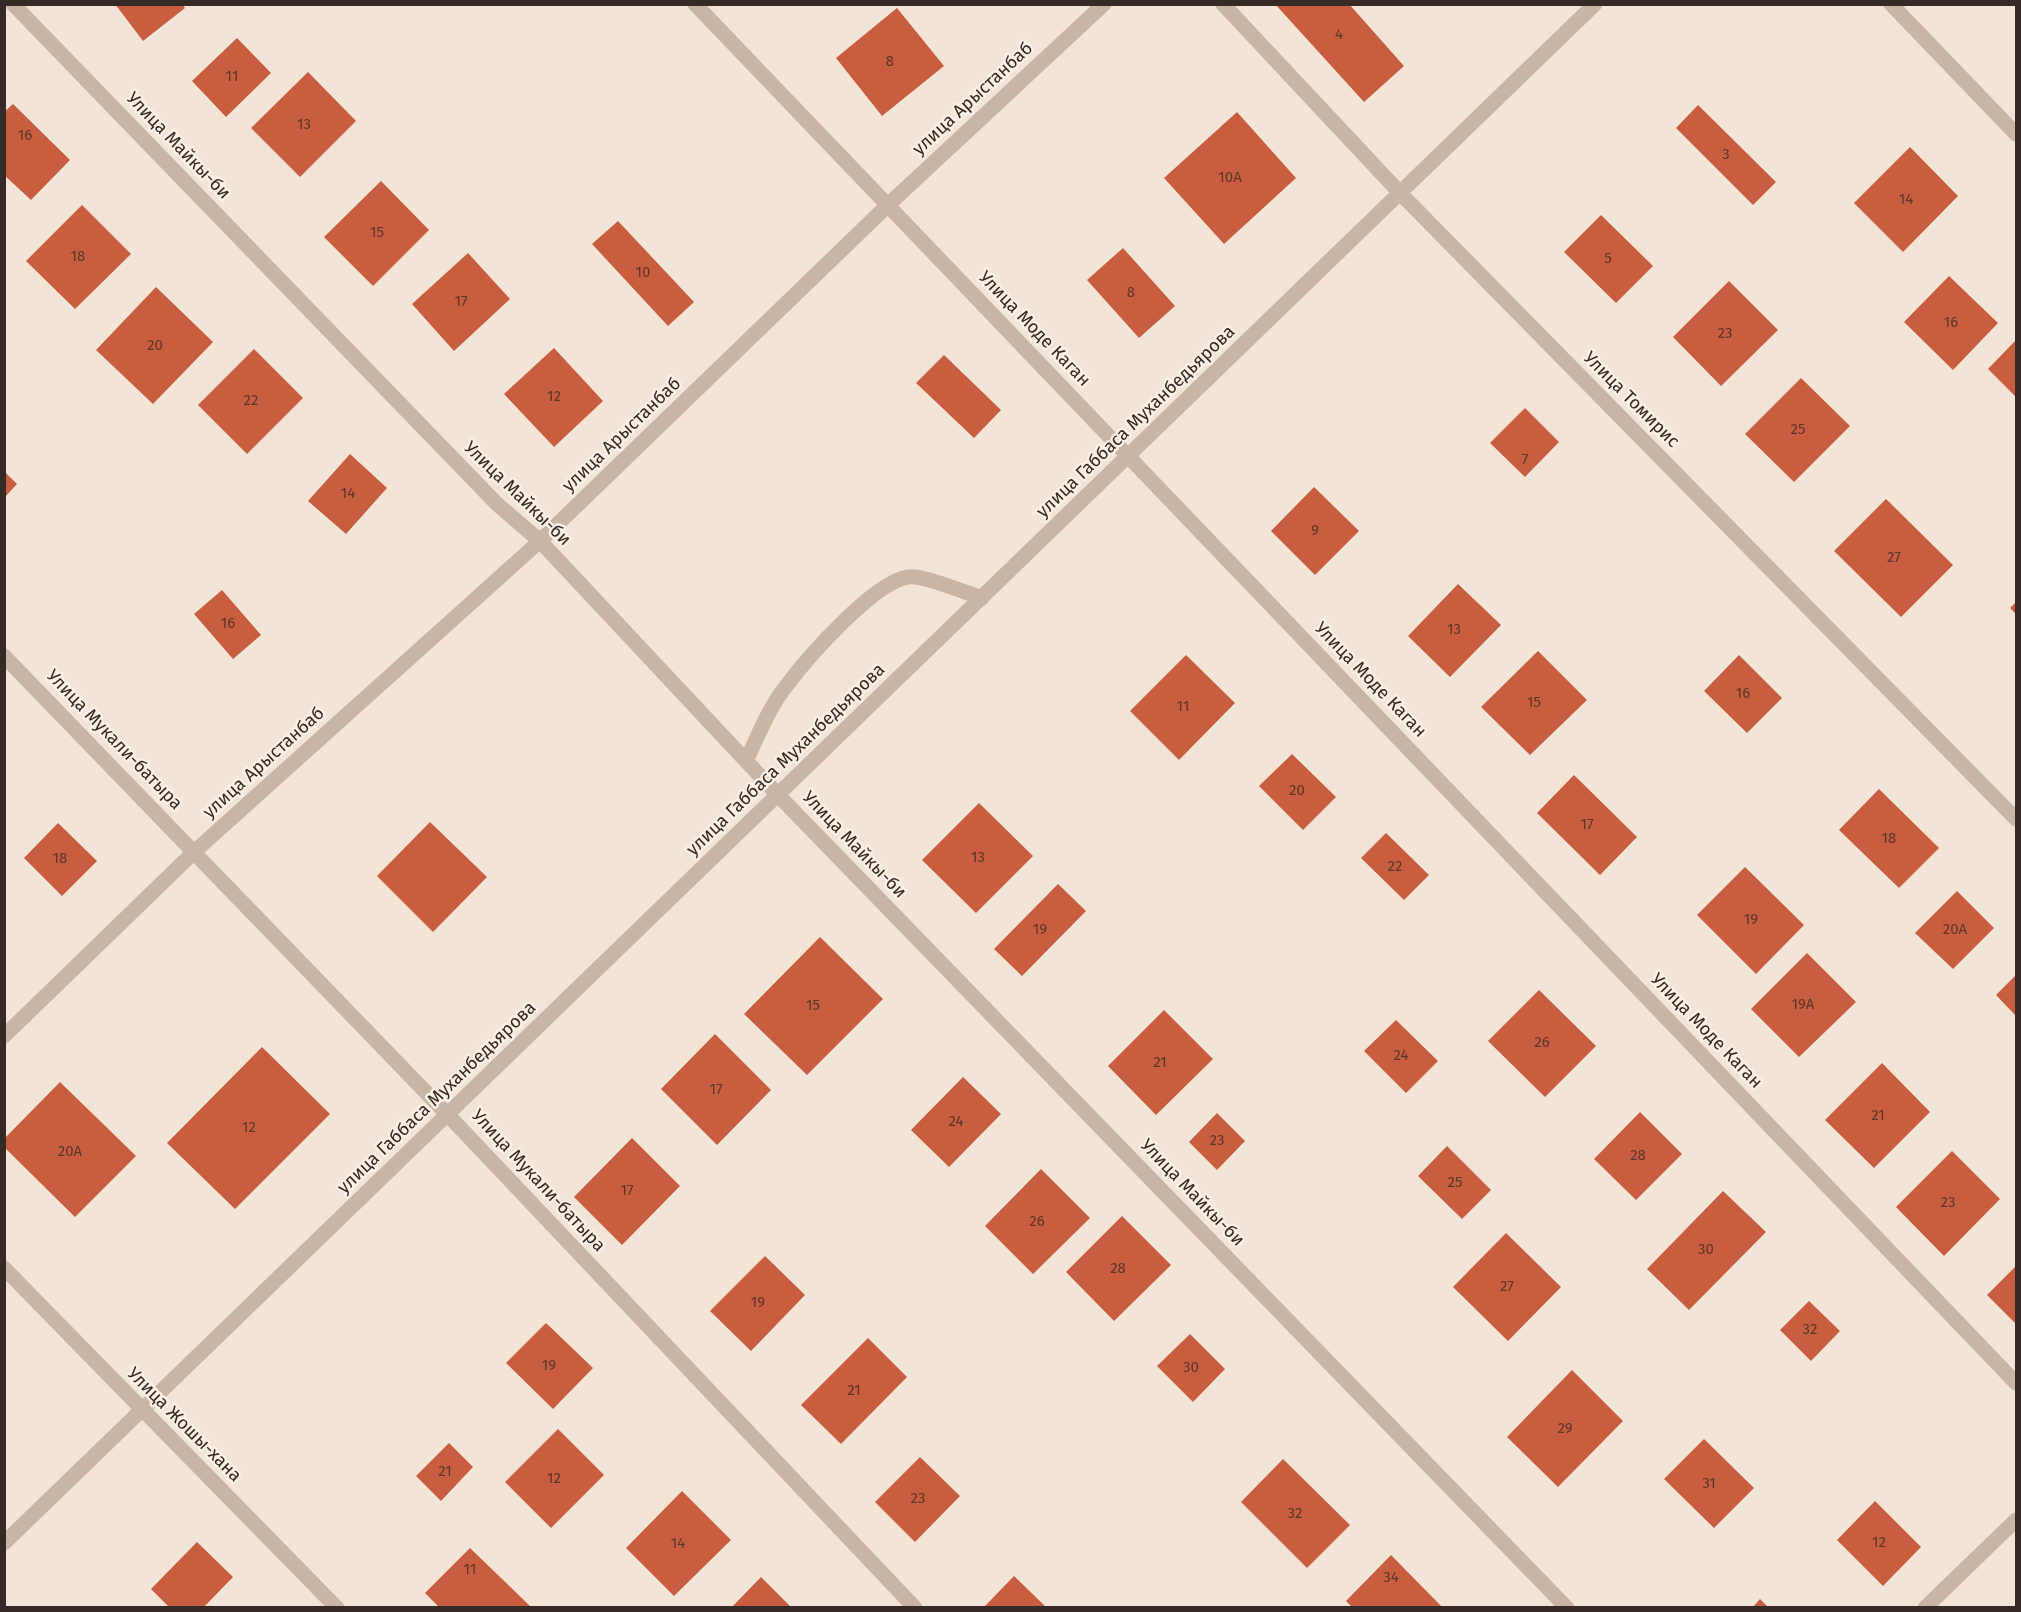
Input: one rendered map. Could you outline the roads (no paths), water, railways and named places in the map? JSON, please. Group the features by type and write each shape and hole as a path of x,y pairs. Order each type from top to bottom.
{"street":[{"name":"Улица Майкы-би","path":"13,4 489,496 540,542 778,795 1567,1608"},
{"name":"Улица Моде Каган","path":"695,4 2016,1383"},
{"name":"улица Арыстанбаб","path":"4,1036 194,852 540,542 888,205 1104,4"},
{"name":"Улица Томирис","path":"1222,4 1400,193 2016,819"},
{"name":"улица Габбаса Муханбедьярова","path":"4,1543 1595,4"},
{"path":"1891,4 2016,134"},
{"path":"746,761 766,719 786,686 839,625 885,586 909,576 982,598"},
{"name":"Улица Мукали-батыра","path":"4,656 448,1114 915,1608"},
{"name":"Улица Жошы-хана","path":"4,1268 337,1608"},
{"path":"1925,1608 2016,1520"}]}
